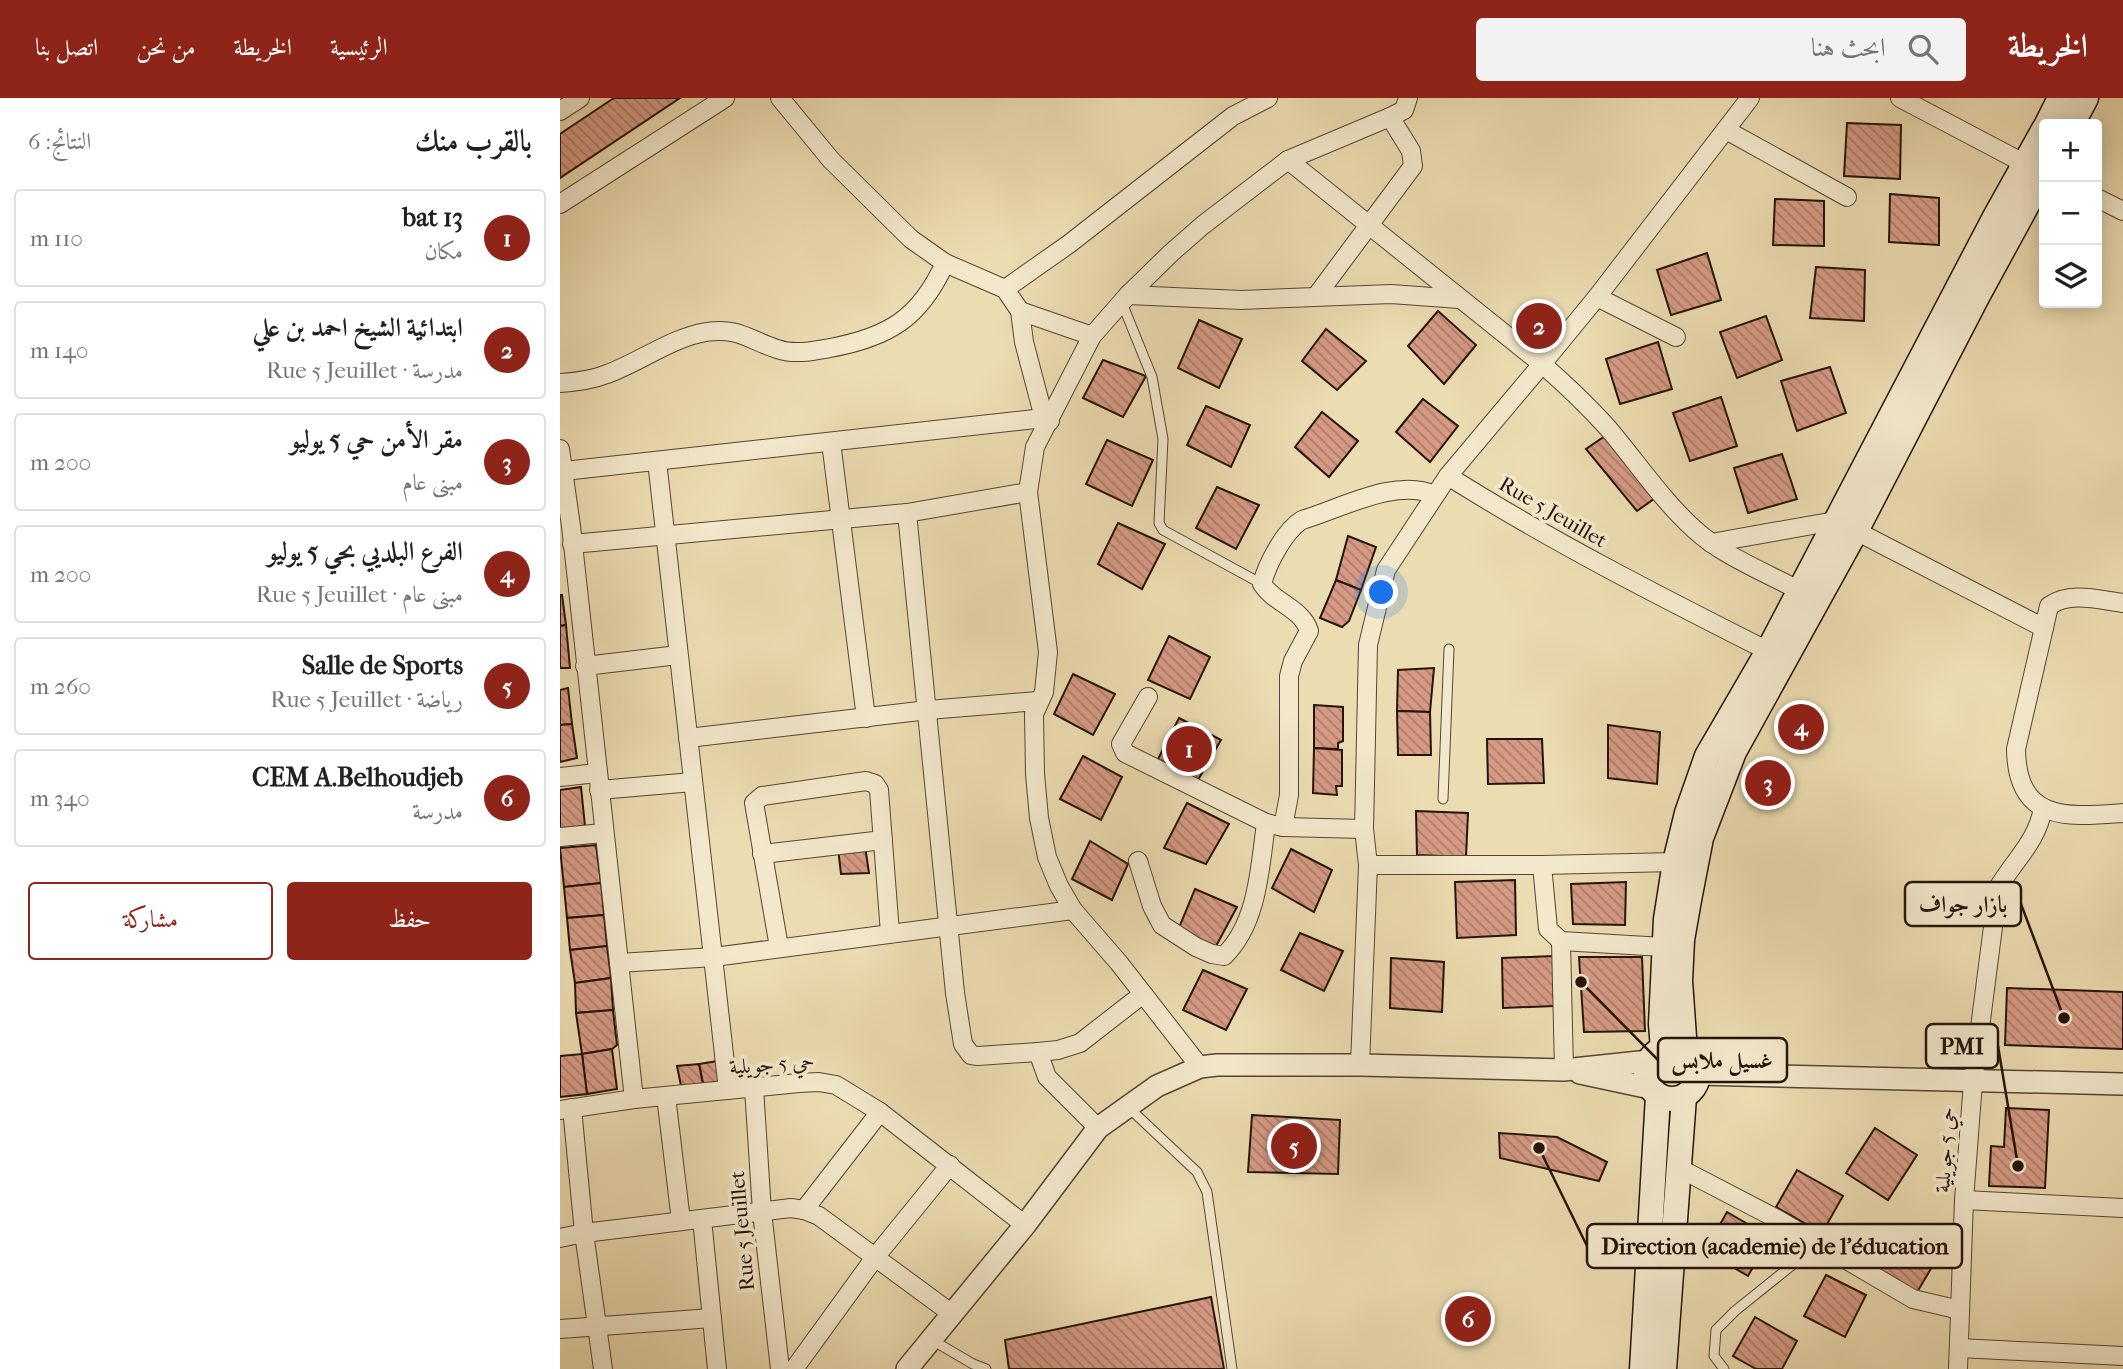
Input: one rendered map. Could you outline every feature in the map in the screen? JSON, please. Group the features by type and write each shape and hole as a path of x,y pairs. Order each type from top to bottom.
{"main road":[{"path":"2050,119 2060,98"},
{"path":"2075,119 2086,98"},
{"path":"1642,1369 1654,1092 1646,1074 1666,1054 1681,981 1682,940 1701,838 1734,752 1845,526 2038,170"},
{"path":"1666,1054 1661,1024 1664,947 1675,862 1707,756 1800,591 1845,526"},
{"path":"1654,1092 1666,1099 1684,1097 1694,1087 1698,1074 1695,1060 1666,1054"},
{"path":"1664,1369 1684,1097"}],"street":[{"path":"560,111 580,98"},
{"path":"560,204 726,98"},
{"path":"780,98 831,160 911,239 945,263 1005,289 1020,311 1024,342 1047,419"},
{"path":"1005,289 1069,244 1233,116 1268,98"},
{"path":"1200,1067 1119,963 1073,910 1047,857 1039,818 1035,774 1034,714 1044,692 1048,652 1028,492 1035,447 1047,419 1092,336 1125,299 1203,225 1288,160 1404,110 1408,98"},
{"path":"1360,1065 1368,865 1364,829 1368,646 1386,570 1448,476 1597,297 1750,98"},
{"path":"1900,98 2038,170"},
{"path":"1317,295 1370,228 1413,166 1411,151 1390,117"},
{"path":"1726,130 1847,197"},
{"path":"1288,160 1566,384 1607,428 1671,506 1711,543 1800,591"},
{"path":"2102,200 2123,211"},
{"path":"560,383 606,375 677,341 705,332 723,330 748,335 778,350 801,352 878,336 922,303 945,263"},
{"path":"1125,299 1241,300 1391,294 1459,299"},
{"path":"1597,297 1676,337"},
{"path":"1020,311 1092,336"},
{"path":"564,471 1047,419"},
{"path":"831,442 866,718"},
{"path":"560,449 564,471 565,526 572,544 634,1099"},
{"path":"657,461 728,1090"},
{"name":"Rue 5 Jeuillet","path":"1448,476 1523,523 1768,651"},
{"path":"1138,861 1152,906 1162,925 1196,947 1224,956 1236,942 1257,894 1274,825 1289,795 1289,676 1293,661 1309,631 1307,623 1294,610 1269,595 1262,584 1266,568 1294,525 1302,520 1392,491 1425,490 1434,495"},
{"path":"572,544 907,513 1028,492"},
{"path":"907,513 955,993 966,1051 978,1056 1038,1052 1058,1050 1080,1043 1143,994"},
{"path":"1711,543 1845,526 2044,628"},
{"path":"2123,603 2082,597 2059,598 2049,606 2016,750 2016,765 2021,783 2043,808 2059,815 2123,813"},
{"path":"585,666 678,655"},
{"path":"1148,697 1121,744 1125,753 1274,825 1364,829"},
{"path":"688,737 928,710 1038,701"},
{"path":"560,777 598,782 693,782"},
{"path":"779,947 754,807 757,799 762,796 866,781 879,790 890,933"},
{"name":"حي 5 جويلية","path":"1958,1369 1964,1200 1973,1082 1998,888 2012,864 2029,846 2037,832 2043,808"},
{"path":"560,837 603,833"},
{"path":"762,854 883,840"},
{"path":"1368,865 1675,862"},
{"path":"1542,865 1548,929 1561,941 1664,947"},
{"path":"619,963 714,957 1073,910"},
{"path":"1561,941 1564,1070"},
{"path":"1038,1052 1047,1077 1098,1128"},
{"path":"907,1369 1025,1225 1098,1128 1157,1086 1200,1067 1360,1065 1564,1070 1666,1054"},
{"path":"1564,1070 1654,1092"},
{"path":"1698,1074 2123,1084"},
{"name":"حي 5 جويلية","path":"566,1109 728,1090 819,1082 836,1085 880,1112 1025,1225"},
{"name":"Rue 5 Jeuillet","path":"754,1088 762,1212 780,1369"},
{"path":"666,1096 681,1221"},
{"path":"566,1109 603,1369"},
{"path":"804,1210 880,1112"},
{"path":"794,1369 876,1256 950,1165"},
{"path":"1677,1167 1777,1219 1913,1299 1960,1310"},
{"path":"1964,1200 2123,1208"},
{"path":"560,1238 790,1208 804,1210 819,1216 951,1313"},
{"name":"Rue 5 Jeuillet","path":"702,1219 717,1369"},
{"path":"560,1329 712,1318"},
{"path":"1959,1348 2119,1360"}],"lane":[{"path":"1125,299 1152,377 1163,439 1159,523 1163,530 1262,584"},
{"path":"1443,799 1449,649"},
{"path":"1128,1107 1197,1172 1207,1192 1232,1369"},
{"path":"1724,1369 1713,1356 1716,1330 1735,1311 1791,1266"},
{"path":"930,1339 986,1369"}],"building":[{"path":"614,98 680,98 560,178 560,134"},
{"path":"1847,123 1901,125 1900,179 1844,176"},
{"path":"1890,194 1939,198 1939,245 1889,242"},
{"path":"1775,199 1824,201 1824,246 1773,245"},
{"path":"1707,253 1721,300 1671,315 1657,270"},
{"path":"1816,267 1865,270 1864,321 1810,318"},
{"path":"1438,311 1476,345 1444,384 1408,346"},
{"path":"1766,316 1782,360 1737,378 1720,332"},
{"path":"1199,320 1242,339 1219,388 1178,368"},
{"path":"1326,329 1366,361 1337,390 1302,361"},
{"path":"1658,342 1672,389 1620,404 1606,359"},
{"path":"1103,360 1146,376 1123,417 1083,398"},
{"path":"1830,367 1846,413 1797,431 1781,381"},
{"path":"1721,397 1737,446 1690,461 1673,413"},
{"path":"1423,399 1458,426 1430,462 1396,432"},
{"path":"1206,406 1250,425 1231,467 1187,445"},
{"path":"1322,412 1358,441 1329,477 1295,447"},
{"path":"1605,436 1658,496 1637,511 1586,449"},
{"path":"1107,440 1153,460 1132,506 1086,484"},
{"path":"1782,454 1797,499 1748,513 1734,468"},
{"path":"1217,487 1259,505 1236,549 1196,528"},
{"path":"1118,523 1165,544 1142,589 1098,564"},
{"path":"1348,536 1376,547 1361,590 1336,580"},
{"path":"1336,580 1361,590 1349,621 1342,627 1320,618"},
{"path":"560,595 566,625 560,626"},
{"path":"566,625 570,668 560,668 560,626"},
{"path":"1169,636 1210,657 1190,699 1148,680"},
{"path":"1434,668 1430,712 1397,711 1398,670"},
{"path":"1073,674 1115,694 1093,735 1054,714"},
{"path":"568,688 572,724 560,725 560,690"},
{"path":"1314,705 1343,707 1343,741 1338,743 1338,749 1314,748"},
{"path":"1397,711 1430,712 1431,755 1398,755"},
{"path":"1179,718 1221,740 1198,780 1158,759"},
{"path":"572,724 577,758 560,762 560,725"},
{"path":"1608,725 1660,732 1657,784 1608,778"},
{"path":"1487,739 1542,739 1544,783 1488,784"},
{"path":"1314,748 1342,750 1342,786 1336,786 1337,795 1313,793"},
{"path":"1083,756 1122,777 1101,820 1060,799"},
{"path":"581,787 585,826 560,829 560,790"},
{"path":"1187,803 1229,824 1206,864 1164,848"},
{"path":"1416,811 1468,813 1466,857 1417,855"},
{"path":"1090,841 1128,864 1112,900 1072,879"},
{"path":"596,845 601,883 564,887 560,848"},
{"path":"865,846 869,873 841,874 838,848"},
{"path":"1291,849 1332,870 1314,912 1272,888"},
{"path":"1515,880 1516,935 1457,938 1455,882"},
{"path":"1626,882 1625,925 1573,924 1571,884"},
{"path":"601,883 604,915 567,918 564,887"},
{"path":"1195,889 1237,907 1215,948 1178,930"},
{"path":"604,915 607,946 570,950 567,918"},
{"path":"1300,933 1343,951 1324,991 1281,970"},
{"path":"607,946 611,978 575,983 570,950"},
{"path":"1553,956 1554,1006 1503,1008 1502,958"},
{"path":"1579,957 1642,957 1645,1031 1584,1032"},
{"path":"1391,958 1444,962 1442,1012 1390,1008"},
{"path":"1203,970 1247,989 1226,1030 1183,1010"},
{"path":"611,978 613,1010 576,1013 575,983"},
{"path":"2007,988 2123,992 2123,1049 2005,1045"},
{"path":"613,1010 617,1045 612,1049 582,1054 576,1013"},
{"path":"612,1049 617,1089 587,1094 582,1054"},
{"path":"582,1054 587,1094 560,1097 560,1056"},
{"path":"718,1061 722,1081 703,1084 699,1064"},
{"path":"699,1064 703,1084 681,1086 677,1066"},
{"path":"2006,1108 2049,1110 2045,1188 1989,1186 1991,1146 2004,1147"},
{"path":"1252,1115 1340,1120 1338,1174 1248,1172"},
{"path":"1875,1128 1917,1155 1888,1200 1846,1173"},
{"path":"1499,1133 1557,1137 1607,1162 1599,1181 1500,1158"},
{"path":"1797,1170 1843,1196 1822,1233 1776,1207"},
{"path":"1727,1212 1770,1237 1748,1276 1705,1251"},
{"path":"1899,1231 1939,1255 1916,1294 1875,1270"},
{"path":"1826,1275 1866,1295 1845,1337 1804,1316"},
{"path":"1211,1297 1224,1369 1009,1369 1005,1340"},
{"path":"1755,1317 1797,1341 1782,1369 1756,1369 1733,1356"}],"place":[{"name":"ابتدائية الشيخ احمد بن علي","path":"1539,326"},
{"name":"الفرع البلديي بحي 5 يوليو","path":"1801,727"},
{"name":"bat 13","path":"1189,749"},
{"name":"مقر الأمن حي 5 يوليو","path":"1768,783"},
{"name":"غسيل ملابس","path":"1581,982"},
{"name":"بازار جواف","path":"2064,1018"},
{"name":"Salle de Sports","path":"1294,1146"},
{"name":"Direction (academie) de l'éducation","path":"1539,1148"},
{"name":"PMI","path":"2018,1166"},
{"name":"CEM A.Belhoudjeb","path":"1468,1319"}]}
